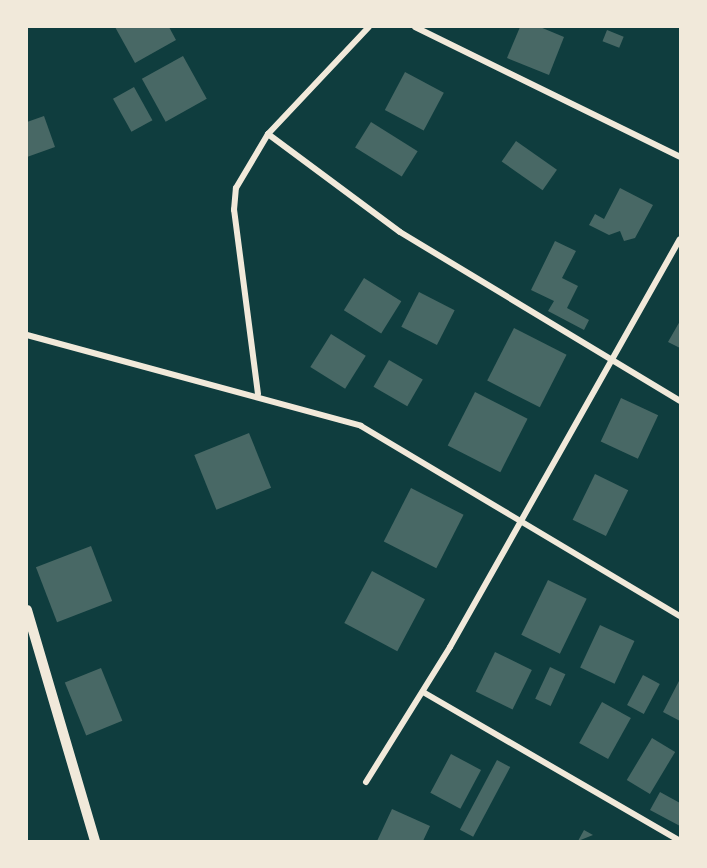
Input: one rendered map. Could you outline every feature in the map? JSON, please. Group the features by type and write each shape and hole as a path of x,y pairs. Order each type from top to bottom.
{"street":[{"path":"258,394 234,210 245,165 268,134 369,27"},
{"path":"415,27 680,157"},
{"path":"268,134 400,232 607,362 680,401"},
{"path":"366,782 423,692 607,362 680,239"},
{"path":"27,335 258,394 361,426 518,523 680,616"},
{"path":"27,610 95,841"},
{"path":"423,692 680,841"}],"building":[{"path":"115,27 169,27 176,40 135,63"},
{"path":"520,27 540,27 564,37 549,75 507,58"},
{"path":"607,30 624,37 619,48 603,41"},
{"path":"183,56 207,99 166,122 142,79"},
{"path":"405,72 444,93 424,131 385,110"},
{"path":"134,87 152,120 131,132 113,99"},
{"path":"44,116 55,147 27,157 27,122"},
{"path":"371,122 418,151 402,177 355,147"},
{"path":"516,141 557,170 543,190 502,161"},
{"path":"620,188 653,205 635,238 624,241 620,231 609,235 589,225 595,214 604,219"},
{"path":"555,241 576,251 562,278 578,286 567,308 589,320 584,330 548,311 554,301 531,290"},
{"path":"364,278 401,301 381,334 344,310"},
{"path":"419,292 455,310 437,345 401,327"},
{"path":"680,321 680,348 668,342"},
{"path":"514,328 567,355 540,407 487,381"},
{"path":"331,334 366,356 345,389 310,367"},
{"path":"389,360 423,380 407,406 374,387"},
{"path":"475,392 528,419 500,472 448,445"},
{"path":"621,398 658,415 638,459 601,442"},
{"path":"249,433 271,488 216,510 194,455"},
{"path":"595,474 628,490 606,536 573,520"},
{"path":"411,488 464,515 436,568 384,541"},
{"path":"91,546 112,601 57,622 36,567"},
{"path":"372,571 425,599 397,651 344,623"},
{"path":"548,580 587,599 560,654 521,635"},
{"path":"600,625 634,641 615,684 580,668"},
{"path":"495,652 532,670 513,710 476,692"},
{"path":"550,667 565,674 551,706 535,699"},
{"path":"101,668 122,721 86,735 65,683"},
{"path":"643,675 660,684 644,714 627,705"},
{"path":"680,679 680,721 663,712"},
{"path":"602,702 631,718 608,759 579,743"},
{"path":"652,738 675,752 650,794 627,780"},
{"path":"451,754 481,770 460,809 430,793"},
{"path":"497,760 510,767 473,837 460,830"},
{"path":"660,792 680,803 680,826 650,810"},
{"path":"392,809 430,826 423,841 377,841"},
{"path":"584,830 593,835 578,841"}]}
